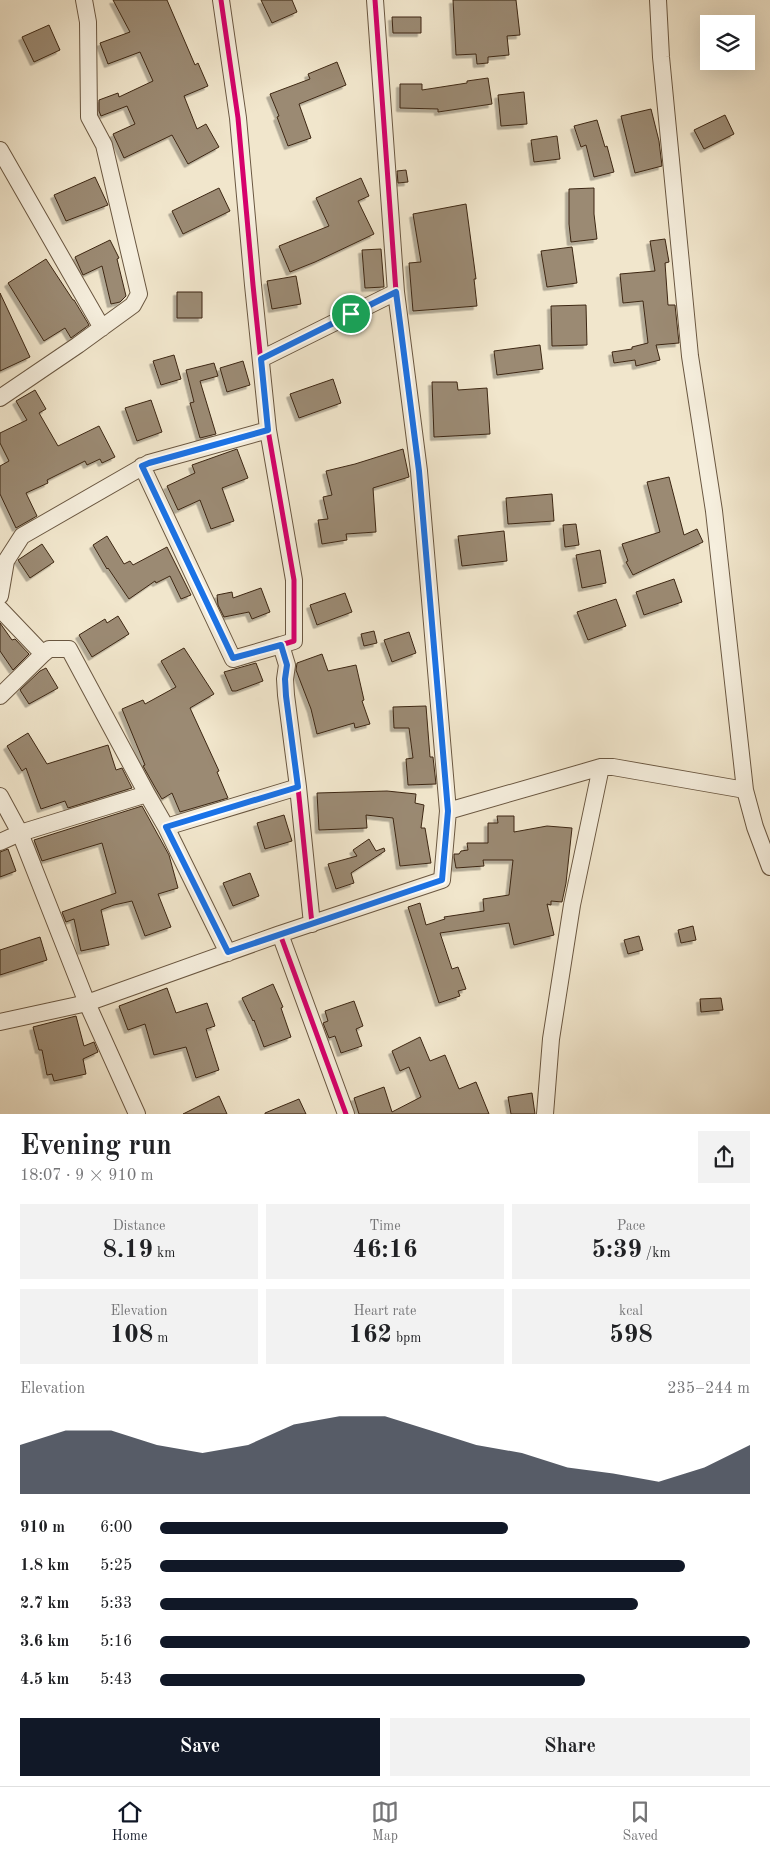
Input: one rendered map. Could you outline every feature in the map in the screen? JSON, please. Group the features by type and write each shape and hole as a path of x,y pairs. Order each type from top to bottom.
{"street":[{"path":"0,398 133,305 139,294 104,145 88,117 88,22 84,0"},
{"path":"142,466 233,658 294,640 294,580 268,430 238,118 221,0"},
{"path":"0,1022 87,1002 280,934 442,880 448,811 419,471 396,292 375,0"},
{"path":"658,0 661,57 690,356 714,511 745,790 755,827 770,867"},
{"path":"0,150 102,328"},
{"path":"261,359 396,292"},
{"path":"0,596 6,561 22,536 142,466 268,430"},
{"path":"0,609 43,654"},
{"path":"281,645 287,665 285,679 286,696 298,787 312,924"},
{"path":"0,696 49,649 69,649 166,827 228,952"},
{"path":"448,811 601,767 613,766 745,790"},
{"path":"545,1114 551,1039 572,905 601,767"},
{"path":"166,827 298,787"},
{"path":"0,842 147,794"},
{"path":"0,796 20,834 87,1002 137,1114"},
{"path":"280,934 346,1114"}],"building":[{"path":"113,0 167,0 195,65 198,63 208,86 184,96 197,129 206,124 219,147 188,164 172,135 124,158 113,134 135,124 127,106 101,116 99,100 118,93 119,97 153,81 140,52 108,64 100,43 130,32"},
{"path":"261,0 292,0 297,12 272,23"},
{"path":"453,0 516,0 520,35 507,36 509,55 488,57 488,63 477,64 476,54 456,55"},
{"path":"392,17 421,17 421,33 393,33"},
{"path":"49,25 60,50 34,62 22,37"},
{"path":"337,62 346,85 299,104 311,138 288,146 270,94 310,79 308,74"},
{"path":"488,78 492,104 438,112 438,109 400,108 400,84 422,84 422,90"},
{"path":"524,92 527,124 501,126 498,95"},
{"path":"651,109 659,141 662,166 635,173 621,116"},
{"path":"725,115 734,134 704,149 694,130"},
{"path":"597,120 614,172 594,177 586,145 581,147 574,126"},
{"path":"557,136 560,159 534,162 531,140"},
{"path":"406,170 408,182 398,183 397,171"},
{"path":"95,177 108,205 66,221 54,195"},
{"path":"361,178 369,196 358,201 374,234 290,272 279,246 329,226 316,198"},
{"path":"219,188 230,211 183,234 172,211"},
{"path":"594,188 594,214 597,239 571,242 569,189"},
{"path":"466,204 476,279 474,279 477,306 413,311 409,263 421,262 413,214"},
{"path":"665,239 669,262 665,263 668,305 675,305 679,343 656,345 660,360 636,366 635,360 614,363 612,352 632,349 632,347 648,343 643,301 623,303 620,274 655,271 650,241"},
{"path":"110,240 119,258 117,259 126,296 120,302 111,304 102,266 83,275 75,257"},
{"path":"572,247 577,283 547,287 541,251"},
{"path":"381,249 384,287 365,288 362,250"},
{"path":"46,259 89,325 71,338 65,328 44,341 8,283"},
{"path":"296,276 301,304 272,309 267,281"},
{"path":"177,292 202,292 202,318 177,318"},
{"path":"0,293 30,357 0,371"},
{"path":"586,305 587,345 552,346 551,306"},
{"path":"540,345 543,369 497,375 494,351"},
{"path":"174,355 181,379 161,385 153,361"},
{"path":"243,361 250,385 227,392 220,368"},
{"path":"214,363 218,376 200,381 216,434 200,438 190,403 194,402 186,370"},
{"path":"333,379 341,403 299,418 290,394"},
{"path":"432,382 457,382 458,390 487,388 490,434 434,437"},
{"path":"35,390 46,409 39,413 58,446 99,426 115,457 102,463 100,459 87,465 85,461 47,480 48,483 26,493 37,516 16,528 0,494 0,466 9,461 0,443 0,433 27,420 16,401"},
{"path":"151,400 162,432 137,441 125,408"},
{"path":"237,449 248,478 222,488 234,521 211,529 200,500 178,510 167,486 195,473 192,465"},
{"path":"403,449 409,477 373,488 376,532 346,534 347,540 322,544 318,520 328,519 323,497 332,495 326,471"},
{"path":"669,477 684,535 697,529 703,542 633,575 626,562 628,561 622,544 660,532 647,482"},
{"path":"552,494 554,521 508,524 506,498"},
{"path":"576,524 579,545 565,547 563,525"},
{"path":"504,531 507,561 462,566 458,536"},
{"path":"107,536 124,564 130,561 133,565 167,547 191,595 181,599 170,576 156,583 155,581 129,599 107,569 93,545"},
{"path":"42,544 54,562 30,578 18,560"},
{"path":"600,550 606,583 582,588 576,555"},
{"path":"674,579 682,602 644,615 636,592"},
{"path":"261,588 270,612 252,619 249,612 224,617 218,605 217,595 232,592 233,598"},
{"path":"345,593 352,612 317,625 310,605"},
{"path":"616,599 626,626 588,640 577,612"},
{"path":"118,616 129,634 92,657 79,635 105,619 107,623"},
{"path":"0,623 12,640 15,639 29,654 13,670 0,651"},
{"path":"374,631 377,643 364,646 361,634"},
{"path":"409,632 416,653 392,662 384,640"},
{"path":"184,648 214,694 190,708 219,771 217,772 228,798 180,812 172,793 162,799 143,766 145,765 122,709 143,700 145,704 176,687 161,661"},
{"path":"322,654 328,671 356,665 364,700 362,701 370,724 355,728 354,723 317,734 311,709 296,670 297,663"},
{"path":"256,663 263,681 232,691 224,672"},
{"path":"46,668 58,688 29,704 20,690 40,671"},
{"path":"426,706 430,757 433,757 436,784 408,785 406,759 413,758 409,728 394,728 393,707"},
{"path":"28,733 47,764 108,745 116,770 122,768 132,788 68,808 65,801 41,809 26,768 22,771 7,746"},
{"path":"387,791 416,794 415,803 424,805 421,828 425,828 431,863 400,866 393,818 366,815 367,828 319,830 317,793"},
{"path":"142,806 169,855 178,888 158,894 171,927 145,936 132,901 114,905 101,910 109,945 81,951 74,919 66,922 62,912 116,893 102,843 42,861 34,840"},
{"path":"284,815 292,841 265,849 257,823"},
{"path":"497,816 514,816 514,832 547,826 572,828 562,902 551,901 551,905 547,904 554,935 514,945 509,923 440,933 452,969 458,967 466,989 458,991 460,996 439,1003 408,907 420,903 426,925 445,919 444,917 484,911 483,899 509,895 513,860 483,860 484,866 456,868 454,857 454,854 468,850 467,843 488,843 488,823 498,823"},
{"path":"369,839 376,851 384,848 385,851 351,873 354,883 336,889 328,864 357,856 353,850"},
{"path":"8,849 16,871 0,877 0,852"},
{"path":"250,873 259,896 233,906 223,883"},
{"path":"693,926 696,940 681,943 678,930"},
{"path":"639,936 643,950 628,954 624,940"},
{"path":"40,937 47,960 0,975 0,950"},
{"path":"273,984 283,1007 281,1008 291,1037 264,1047 254,1020 242,998"},
{"path":"167,988 176,1013 207,1003 215,1026 206,1029 219,1070 196,1078 186,1047 154,1055 145,1024 128,1030 119,1006"},
{"path":"721,998 723,1010 701,1012 700,999"},
{"path":"354,1001 363,1026 356,1029 362,1046 341,1053 335,1036 329,1038 323,1023 328,1021 325,1011"},
{"path":"76,1016 84,1046 94,1042 98,1052 83,1059 86,1074 54,1081 52,1074 47,1075 42,1050 39,1050 33,1027"},
{"path":"420,1037 430,1061 445,1055 459,1089 476,1082 489,1114 359,1114 354,1098 384,1087 392,1112 421,1097 409,1067 400,1071 392,1051"},
{"path":"532,1093 535,1114 511,1114 508,1097"},
{"path":"219,1096 227,1114 183,1114"},
{"path":"299,1099 306,1114 265,1114 265,1113"}],"cycle path":[{"path":"221,0 238,118 268,430 294,580 294,641 281,645 287,665 285,679 286,695 298,787 312,924"},
{"path":"346,1114 280,934 442,880 448,811 419,471 396,292 375,0"}],"route":[{"path":"396,292 419,471 448,811 442,880 228,952 166,827 298,787 286,696 285,679 287,665 281,645 233,658 142,466 268,430 261,359 351,314 396,292"}]}
